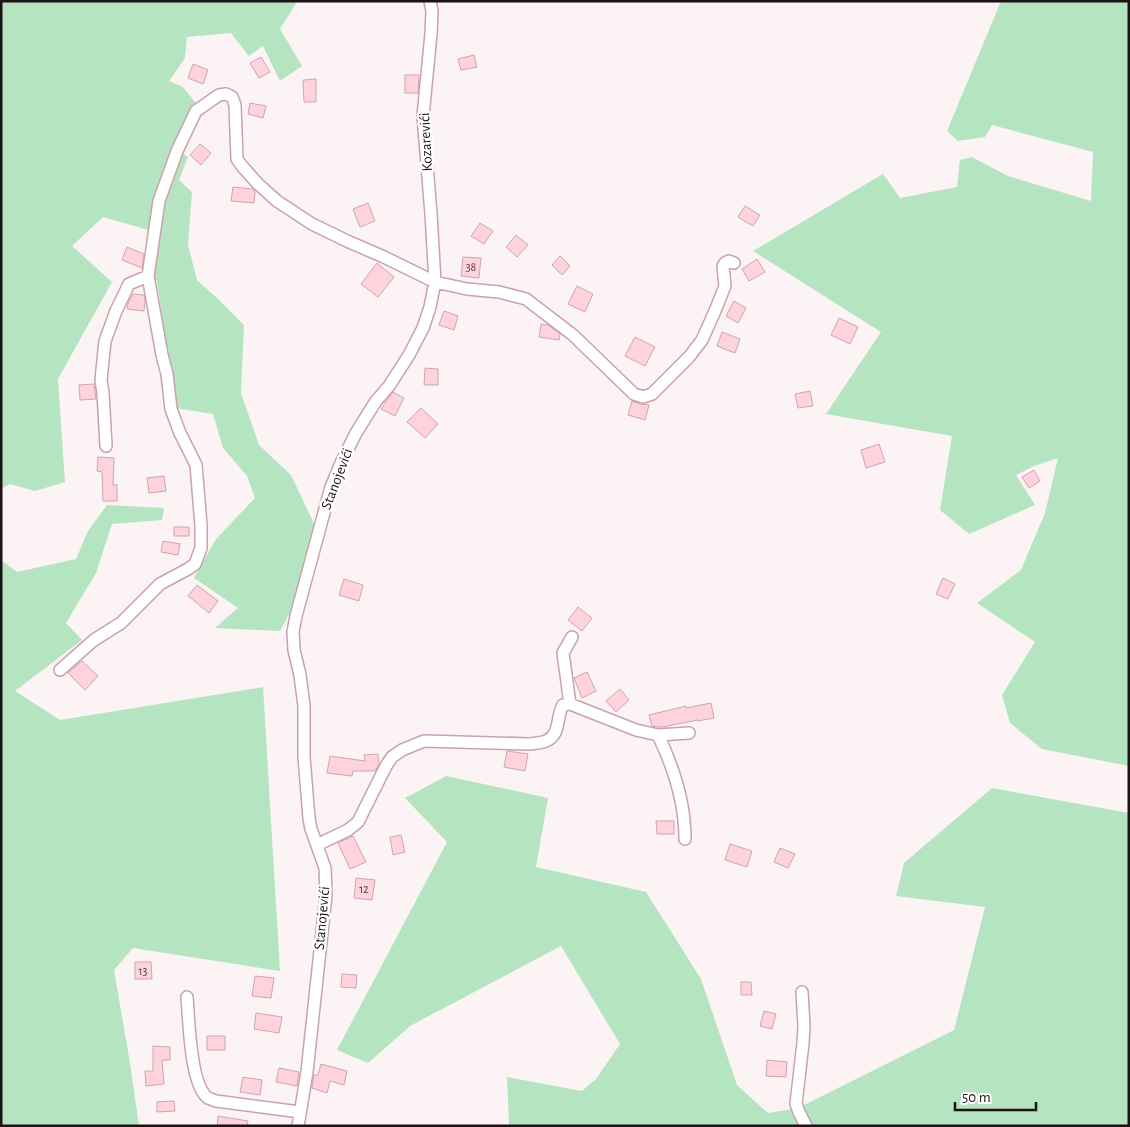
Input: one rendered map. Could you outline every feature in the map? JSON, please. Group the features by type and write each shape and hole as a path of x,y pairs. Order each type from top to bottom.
{"street":[{"name":"Kozarevići","path":"430,1 432,11 431,34 423,116 432,214 435,282"},
{"path":"60,670 94,640 120,624 160,584 188,570 195,564 201,548 196,465 180,433 171,409 167,374 148,276 160,201 177,151 196,111 219,95 226,94 232,97 235,105 237,159 258,184 277,201 312,224 384,256 435,282 467,289 499,292 526,299 574,335 634,394 643,397 652,394 689,357 702,340 716,311 725,286 722,266 729,261 734,263"},
{"path":"106,446 101,380 105,341 116,311 130,284 148,276"},
{"name":"Stanojevići","path":"298,1126 307,1072 326,895 325,868 311,829 304,756 304,706 300,675 294,650 293,632 331,487 356,433 409,355 423,328 435,282"},
{"path":"570,704 563,653 572,637"},
{"path":"317,845 348,830 358,822 386,766 392,758 402,750 424,741 530,744 547,741 556,730 560,709 563,704 570,704 636,730 658,735 689,733"},
{"path":"658,735 669,757 678,789 685,823 685,839"},
{"path":"802,992 803,1035 796,1104 806,1126"},
{"path":"187,998 192,1058 202,1091 208,1098 216,1101 300,1112"}],"green space":[{"path":"1,1 297,2 280,29 302,66 280,81 263,46 249,56 231,33 187,37 185,58 169,81 183,87 196,103 176,149 188,157 179,180 192,192 188,245 197,280 244,325 241,393 259,445 291,475 317,530 300,593 280,631 215,628 238,608 194,578 216,539 255,498 247,476 223,448 213,414 175,408 157,281 148,276 159,233 103,217 72,246 112,282 58,379 65,482 35,491 10,484 1,489"},
{"path":"1001,1 1129,1 1129,766 1042,749 1010,723 1002,695 1035,642 977,603 1021,570 1045,513 1058,458 1034,466 1016,475 1035,505 969,534 940,510 952,436 826,414 881,332 753,251 883,174 900,198 957,187 960,160 972,157 1008,176 1091,201 1093,152 992,125 985,137 958,141 947,131"},
{"path":"107,505 164,508 162,520 112,524 96,573 66,623 82,640 15,691 60,720 263,687 280,971 133,948 114,970 139,1126 1,1126 1,560 17,572 76,559 88,531"},
{"path":"446,776 548,798 536,867 646,892 701,979 737,1085 768,1113 798,1108 954,1030 985,907 896,896 904,863 992,788 1129,813 1129,1126 509,1126 507,1077 582,1091 596,1079 620,1044 561,946 410,1026 368,1063 337,1050 447,842 405,798"}],"building":[{"path":"474,55 477,67 461,70 458,59"},
{"path":"261,57 270,72 259,78 250,63"},
{"path":"193,64 208,70 203,84 188,78"},
{"path":"405,75 419,75 418,93 405,93"},
{"path":"316,79 316,102 304,102 303,80"},
{"path":"250,103 266,106 263,118 248,114"},
{"path":"200,144 211,153 201,165 190,155"},
{"path":"233,187 253,189 255,192 254,203 231,201"},
{"path":"368,203 375,221 360,227 353,209"},
{"path":"745,206 760,215 753,226 738,217"},
{"path":"480,223 493,231 484,244 471,236"},
{"path":"516,235 528,245 517,257 506,247"},
{"path":"127,247 144,254 142,268 122,260"},
{"path":"560,256 570,266 562,275 552,265"},
{"path":"463,257 481,258 479,278 461,276"},
{"path":"757,259 765,272 749,281 742,269"},
{"path":"377,263 394,277 378,297 361,284"},
{"path":"577,286 593,294 585,312 568,304"},
{"path":"133,294 144,295 144,311 127,309"},
{"path":"734,301 746,308 738,323 726,316"},
{"path":"444,311 458,316 454,330 439,325"},
{"path":"839,318 858,327 850,344 831,335"},
{"path":"541,324 548,325 560,334 559,340 539,337"},
{"path":"722,332 740,339 735,353 717,346"},
{"path":"635,337 655,347 645,366 625,356"},
{"path":"425,368 438,369 438,385 424,385"},
{"path":"94,384 96,399 80,400 79,385"},
{"path":"810,391 813,406 798,408 795,394"},
{"path":"393,392 404,398 395,416 381,409"},
{"path":"632,401 649,405 645,420 628,415"},
{"path":"421,408 438,424 425,438 407,422"},
{"path":"879,444 885,462 866,468 861,450"},
{"path":"98,457 114,458 113,485 117,485 117,501 103,501 102,472 97,471"},
{"path":"1034,470 1040,481 1029,488 1022,477"},
{"path":"164,476 166,491 149,493 147,478"},
{"path":"174,527 189,527 189,536 174,536"},
{"path":"163,541 180,544 178,555 161,552"},
{"path":"943,578 955,584 948,599 936,594"},
{"path":"344,579 363,585 359,601 339,595"},
{"path":"197,585 218,601 209,613 188,596"},
{"path":"578,607 592,618 582,631 568,620"},
{"path":"82,661 98,676 85,690 68,673"},
{"path":"587,672 596,691 582,698 574,678"},
{"path":"620,689 629,700 616,712 606,701"},
{"path":"711,703 714,718 667,727 652,726 649,715 686,706 686,708"},
{"path":"507,751 528,754 525,771 504,767"},
{"path":"378,754 379,764 375,771 353,771 352,776 327,773 330,756 365,761 364,755"},
{"path":"656,821 674,821 674,834 657,834"},
{"path":"401,835 405,852 393,855 390,837"},
{"path":"353,836 366,862 350,869 338,843"},
{"path":"730,844 752,851 747,867 725,860"},
{"path":"780,848 795,854 788,868 774,862"},
{"path":"356,878 375,880 372,900 354,898"},
{"path":"135,962 151,962 152,979 135,979"},
{"path":"342,974 357,975 356,988 341,987"},
{"path":"255,976 274,978 271,998 252,996"},
{"path":"741,982 751,982 752,995 741,995"},
{"path":"764,1011 776,1014 772,1029 760,1026"},
{"path":"256,1013 282,1017 279,1033 254,1029"},
{"path":"207,1036 225,1036 225,1050 207,1050"},
{"path":"153,1046 170,1047 170,1060 162,1060 164,1084 146,1086 145,1071 153,1071"},
{"path":"767,1060 787,1062 786,1077 766,1076"},
{"path":"321,1064 347,1071 344,1085 330,1081 327,1093 312,1088 314,1075 318,1075"},
{"path":"279,1068 299,1072 297,1086 276,1082"},
{"path":"243,1077 262,1080 260,1095 240,1092"},
{"path":"174,1101 175,1111 157,1112 157,1102"},
{"path":"218,1116 248,1121 247,1126 217,1126"}]}
